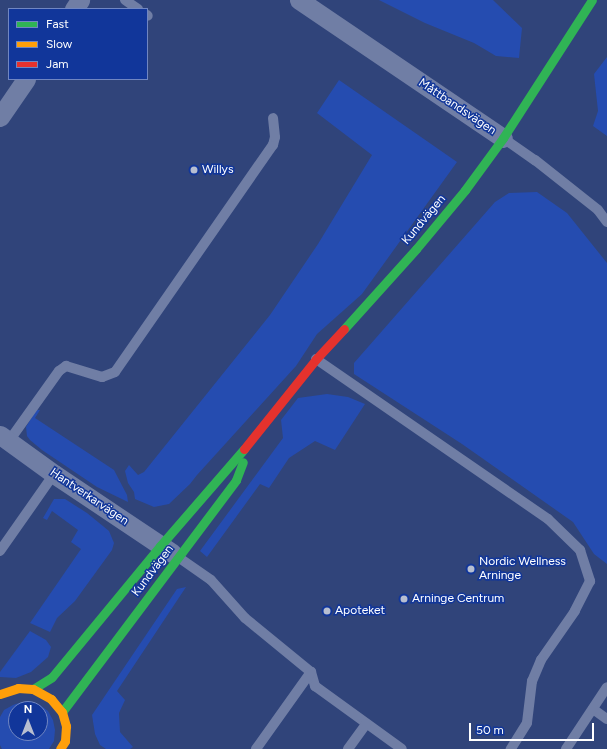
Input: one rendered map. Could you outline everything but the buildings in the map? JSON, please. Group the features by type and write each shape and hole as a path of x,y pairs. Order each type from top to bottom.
{"street":[{"name":"Måttbandsvägen","path":"299,0 503,138"},
{"name":"Kundvägen","path":"33,689 52,677 160,546 253,438 316,359 416,249 465,190 503,138 524,103 592,0"},
{"path":"0,117 25,80"},
{"name":"Hantverkarvägen","path":"4,438 54,474 178,557"},
{"name":"Kundvägen","path":"62,712 236,480 253,438"},
{"path":"0,694 18,688 33,689 51,698 62,712 66,726 66,746"}],"lane":[{"path":"125,0 137,8"},
{"path":"4,438 59,371 66,366 102,377 115,372 273,145 273,118"},
{"name":"Måttbandsvägen","path":"503,138 535,160 598,210 607,222"},
{"path":"316,359 548,519 580,550 590,581 575,611 542,660 532,681 527,723 512,749"},
{"path":"0,551 54,474"},
{"path":"178,557 211,580 245,618 311,672 315,686 402,749"},
{"path":"256,749 311,672"},
{"path":"566,749 607,687"},
{"path":"593,709 607,719"},
{"path":"348,749 366,724"}],"shaded area":[{"path":"379,0 493,0 522,28 519,58 496,56 474,43 425,23"},
{"path":"607,57 607,136 593,126 598,111 594,74"},
{"path":"339,80 457,162 362,294 317,334 296,366 190,484 169,504 154,507 135,499 134,492 128,483 125,471 129,465 138,475 144,472 270,315 318,244 372,155 317,113"},
{"path":"537,192 567,213 607,263 607,564 594,554 573,522 462,444 354,374 354,363 495,202 509,193"},
{"path":"327,394 348,397 365,404 335,450 315,441 289,458 269,488 260,484 207,557 200,551 283,438 281,420 298,398"},
{"path":"36,410 40,410 35,418 114,470 127,495 128,502 97,487 42,450 30,440 27,436 26,427"},
{"path":"54,499 65,499 87,513 109,531 114,543 112,550 75,601 57,618 50,632 30,623 81,549 71,542 78,530 52,511 47,520 43,518"},
{"path":"186,587 117,691 125,700 119,713 120,732 133,747 130,749 106,749 100,745 95,734 92,715 177,589"},
{"path":"30,631 46,640 51,647 48,657 31,672 16,678 0,677 0,672"},
{"path":"8,708 8,741 48,741 48,711 53,720 55,730 54,741 49,749 2,749 0,745 0,717 4,710"}],"traffic: fast":[{"path":"344,329 416,249 465,190 503,138 592,0"},
{"path":"33,689 52,677 160,546 244,449"},
{"path":"62,712 236,480 243,462"}],"traffic: slow":[{"path":"0,694 18,688 33,689 51,699 62,712 66,726 65,741 60,749"}],"traffic: jam":[{"path":"244,449 316,359 344,329"}],"place":[{"name":"Willys","path":"194,170"},
{"name":"Nordic Wellness Arninge","path":"471,569"},
{"name":"Arninge Centrum","path":"404,599"},
{"name":"Apoteket","path":"327,611"}]}
